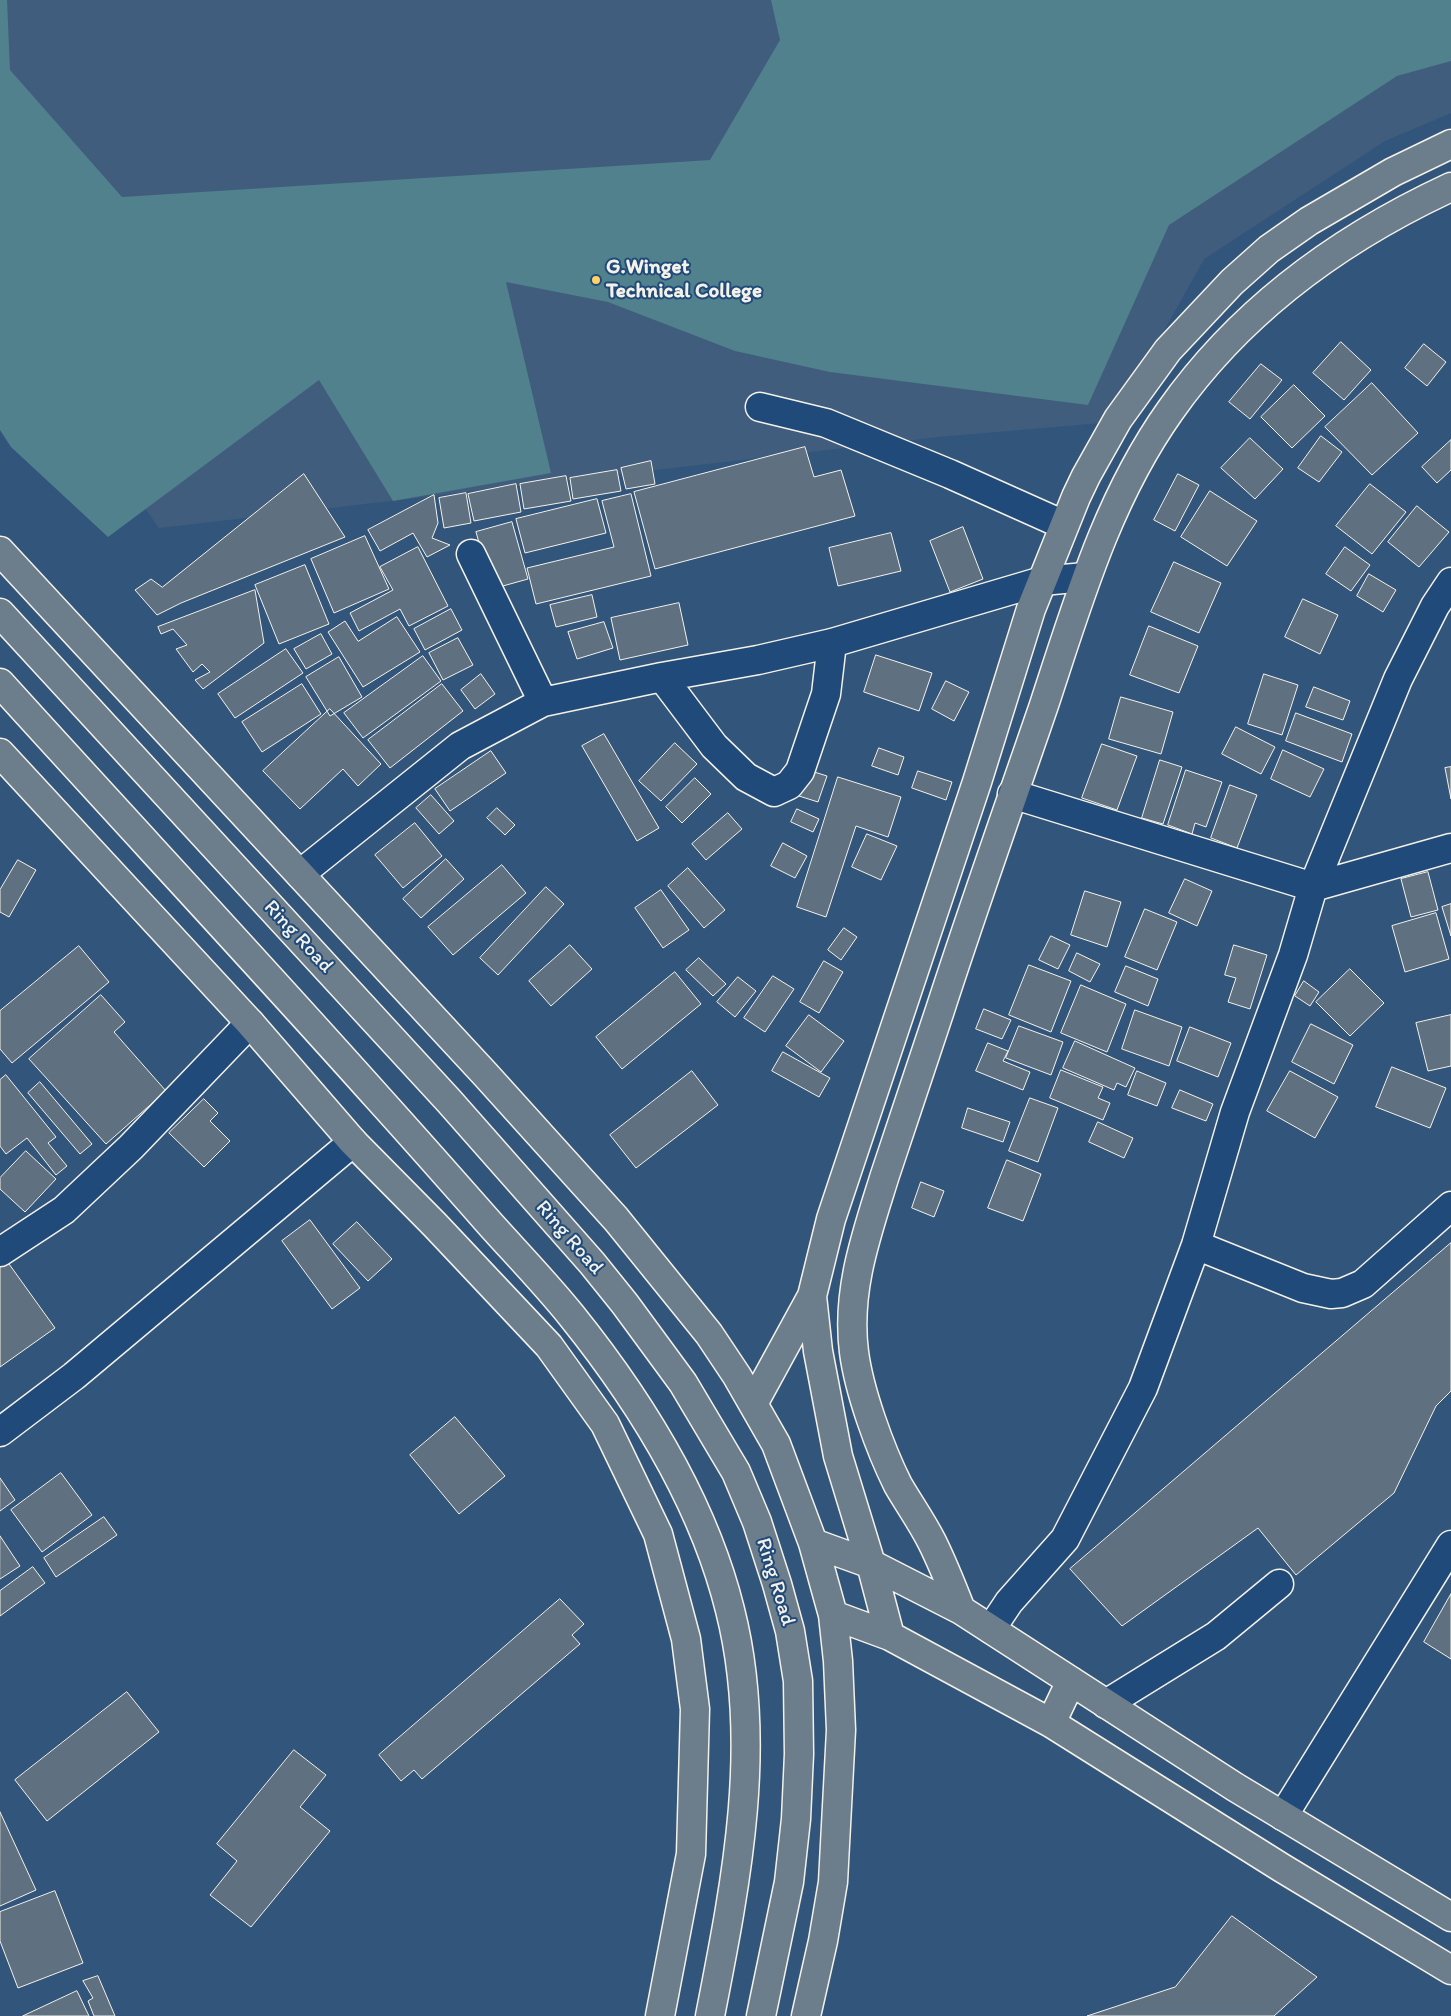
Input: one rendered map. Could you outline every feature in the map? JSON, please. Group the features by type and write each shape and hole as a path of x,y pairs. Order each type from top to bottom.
{"main road":[{"path":"753,1404 812,1296 831,1219 1042,581 1086,476 1118,420 1168,350 1219,295 1269,249 1309,221 1393,172 1451,144"},
{"path":"961,1610 930,1538 897,1483 869,1413 854,1353 852,1306 854,1280 865,1238 1085,578 1126,482 1149,441 1174,405 1246,322 1295,279 1336,250 1380,223 1451,187"},
{"path":"0,551 300,874 616,1219 709,1334 776,1444 813,1543 833,1615 841,1730 838,1811 830,1898 824,1941 806,2016"},
{"name":"Ring Road","path":"0,614 449,1101 592,1263 625,1304 683,1383 736,1472 756,1522 777,1584 790,1631 798,1681 799,1754 796,1819 791,1864 760,2016"},
{"path":"0,683 263,970 571,1316 647,1421 673,1466 716,1557 731,1613 742,1668 745,1733 744,1804 733,1899 710,2016"},
{"path":"0,753 250,1023 353,1142 435,1225 549,1346 604,1424 658,1534 686,1639 694,1709 691,1854 660,2016"},
{"path":"812,1296 818,1351 838,1456 871,1564 890,1636"},
{"path":"813,1543 871,1564 961,1610 1283,1816 1451,1916"},
{"path":"833,1615 890,1636 1051,1723 1282,1868 1451,1970"},
{"path":"1051,1723 1072,1681"}],"street":[{"path":"760,407 826,423 950,474 1064,525"},
{"path":"471,554 542,702"},
{"path":"300,874 460,746 542,702 662,677 758,660 832,643 1042,581 1085,578"},
{"path":"991,1629 1009,1602 1066,1539 1143,1388 1196,1245 1235,1112 1293,954 1313,887 1398,679 1435,606 1451,582"},
{"path":"662,677 714,746 746,777 774,792 789,785 800,771 826,694 832,643"},
{"path":"1012,794 1313,887 1451,848"},
{"path":"0,1252 64,1210 131,1147 250,1023"},
{"path":"0,1432 82,1370 353,1142"},
{"path":"1196,1245 1304,1288 1331,1294 1342,1293 1363,1284 1451,1206"},
{"path":"1283,1816 1451,1545"},
{"path":"1106,1704 1216,1636 1279,1584"}],"shaded area":[{"name":"G.Winget Technical College","path":"0,0 1451,0 1451,113 1385,141 1204,259 1113,422 938,437 159,528 0,302"}],"green space":[{"name":"G.Winget Technical College","path":"0,0 7,0 10,70 122,197 710,160 780,40 771,0 1451,0 1451,61 1397,76 1169,225 1088,405 830,372 735,351 608,302 506,282 551,473 393,501 319,380 108,537 11,447 0,430"}],"building":[{"path":"1341,342 1371,370 1344,400 1313,373"},
{"path":"1424,344 1446,362 1427,386 1405,368"},
{"path":"1261,364 1282,380 1250,419 1229,402"},
{"path":"1372,383 1418,433 1372,475 1325,427"},
{"path":"1294,385 1325,416 1292,448 1261,417"},
{"path":"1321,436 1342,452 1319,482 1298,468"},
{"path":"1250,438 1283,469 1255,499 1221,468"},
{"path":"1451,440 1451,470 1437,483 1422,467"},
{"path":"805,447 814,477 841,470 855,516 655,569 634,492"},
{"path":"651,461 655,484 626,489 621,468"},
{"path":"617,470 621,491 573,499 570,478"},
{"path":"304,474 345,537 181,603 157,615 135,590 151,579 162,587"},
{"path":"1178,474 1199,485 1175,531 1154,520"},
{"path":"566,476 571,501 524,509 520,484"},
{"path":"516,484 521,512 474,521 468,494"},
{"path":"1370,484 1406,512 1372,554 1336,526"},
{"path":"1210,491 1257,521 1227,566 1181,537"},
{"path":"466,493 471,523 444,528 439,498"},
{"path":"631,494 651,576 536,604 527,568 614,547 602,501"},
{"path":"434,495 438,523 432,538 450,545 427,557 413,533 380,551 368,530"},
{"path":"597,499 606,533 525,553 516,519"},
{"path":"1417,506 1449,532 1419,567 1388,542"},
{"path":"512,522 528,579 492,589 476,532"},
{"path":"963,527 983,579 950,592 930,541"},
{"path":"891,533 901,571 838,586 829,548"},
{"path":"365,536 389,589 334,613 311,559"},
{"path":"418,547 448,606 409,626 400,609 359,631 350,613 393,590 380,567"},
{"path":"1345,547 1370,565 1351,591 1326,574"},
{"path":"1174,562 1221,583 1199,633 1151,612"},
{"path":"305,565 329,624 279,644 255,585"},
{"path":"1369,574 1396,590 1383,612 1357,596"},
{"path":"255,590 264,643 203,689 195,680 210,672 202,664 193,672 176,649 187,645 173,629 161,634 158,627"},
{"path":"592,595 597,617 556,627 550,605"},
{"path":"1303,599 1338,615 1320,654 1285,637"},
{"path":"679,603 688,645 620,660 611,618"},
{"path":"451,609 462,630 425,650 414,629"},
{"path":"397,617 420,652 363,687 328,632 345,621 358,641"},
{"path":"604,622 613,648 577,659 568,632"},
{"path":"1149,626 1198,646 1179,693 1130,675"},
{"path":"321,634 332,654 306,669 294,649"},
{"path":"458,638 473,665 443,680 429,653"},
{"path":"286,649 303,673 235,718 218,694"},
{"path":"876,655 932,673 919,711 864,692"},
{"path":"423,656 441,681 363,738 344,713"},
{"path":"339,657 362,697 330,716 306,677"},
{"path":"481,674 495,694 475,709 461,690"},
{"path":"1264,674 1298,685 1282,735 1248,724"},
{"path":"946,681 969,692 954,721 932,709"},
{"path":"302,684 321,714 262,752 242,722"},
{"path":"442,684 463,711 390,768 368,740"},
{"path":"1314,687 1350,701 1343,720 1306,707"},
{"path":"1121,697 1173,712 1161,754 1109,739"},
{"path":"330,709 381,764 358,786 343,769 300,809 263,771"},
{"path":"1296,713 1352,734 1342,762 1286,741"},
{"path":"1236,727 1275,747 1261,774 1222,754"},
{"path":"604,734 659,828 637,841 582,746"},
{"path":"675,743 697,764 661,801 639,781"},
{"path":"1102,744 1137,756 1117,810 1082,798"},
{"path":"879,748 904,757 898,775 872,766"},
{"path":"1283,750 1324,769 1310,797 1271,779"},
{"path":"491,751 506,773 450,811 435,789"},
{"path":"1160,760 1182,767 1163,824 1142,818"},
{"path":"1451,767 1451,799 1445,768"},
{"path":"808,770 827,776 818,802 799,796"},
{"path":"1186,770 1222,782 1206,827 1195,823 1192,834 1168,825"},
{"path":"918,771 952,782 946,800 912,788"},
{"path":"838,777 901,797 888,837 856,826 826,917 797,907"},
{"path":"695,778 711,794 682,823 666,807"},
{"path":"1230,785 1257,795 1237,848 1211,838"},
{"path":"431,795 454,821 439,834 416,808"},
{"path":"497,808 515,825 505,835 487,818"},
{"path":"797,809 819,819 813,832 791,822"},
{"path":"728,813 742,829 706,860 692,844"},
{"path":"415,823 442,856 403,888 375,855"},
{"path":"867,834 897,846 881,880 852,867"},
{"path":"783,843 807,856 795,878 771,866"},
{"path":"446,859 464,879 421,918 403,899"},
{"path":"18,860 36,870 9,917 0,912 0,890"},
{"path":"502,865 526,893 453,955 428,927"},
{"path":"688,868 725,910 704,928 668,886"},
{"path":"1428,872 1438,910 1411,917 1401,879"},
{"path":"1185,879 1212,891 1197,926 1169,913"},
{"path":"546,887 564,904 498,975 480,958"},
{"path":"661,890 689,930 663,948 635,908"},
{"path":"1085,891 1121,902 1107,947 1071,935"},
{"path":"1451,904 1451,936 1442,907"},
{"path":"1145,909 1177,922 1157,970 1125,957"},
{"path":"1436,913 1449,959 1405,972 1392,926"},
{"path":"844,928 857,937 841,960 828,950"},
{"path":"1051,936 1070,945 1058,969 1039,960"},
{"path":"570,945 592,969 551,1006 529,981"},
{"path":"1234,945 1267,955 1250,1009 1228,1002 1236,978 1225,975"},
{"path":"79,946 109,982 12,1063 0,1049 0,1011"},
{"path":"1077,953 1100,964 1090,982 1069,971"},
{"path":"699,958 726,984 713,996 686,970"},
{"path":"824,961 843,972 819,1013 800,1002"},
{"path":"1029,965 1071,981 1051,1032 1009,1015"},
{"path":"1126,966 1158,979 1148,1006 1115,992"},
{"path":"1350,969 1384,1003 1350,1036 1316,1002"},
{"path":"675,972 701,1004 622,1069 596,1037"},
{"path":"773,976 794,989 765,1032 744,1018"},
{"path":"738,977 756,991 735,1017 717,1002"},
{"path":"1304,981 1319,992 1310,1006 1295,996"},
{"path":"1081,985 1126,1004 1107,1052 1061,1033"},
{"path":"101,995 125,1022 114,1032 166,1091 106,1144 29,1059"},
{"path":"984,1009 1011,1020 1002,1039 976,1029"},
{"path":"1135,1010 1182,1027 1169,1066 1122,1049"},
{"path":"809,1015 844,1041 821,1072 786,1046"},
{"path":"1451,1015 1451,1066 1428,1071 1416,1023"},
{"path":"1311,1024 1353,1045 1334,1084 1292,1062"},
{"path":"1019,1026 1063,1042 1051,1075 1006,1058"},
{"path":"1190,1027 1231,1043 1218,1077 1177,1061"},
{"path":"1075,1041 1135,1068 1126,1087 1117,1083 1114,1090 1063,1068"},
{"path":"988,1043 1008,1051 1003,1061 1030,1072 1023,1090 976,1071"},
{"path":"783,1052 830,1078 819,1097 772,1071"},
{"path":"1392,1067 1446,1088 1430,1128 1376,1107"},
{"path":"1061,1070 1103,1087 1098,1098 1110,1103 1103,1120 1050,1098"},
{"path":"692,1071 718,1105 636,1168 610,1135"},
{"path":"1137,1071 1166,1083 1157,1106 1128,1095"},
{"path":"1290,1071 1338,1097 1315,1138 1267,1111"},
{"path":"6,1075 56,1137 48,1143 67,1166 56,1175 27,1138 6,1154 0,1146 0,1080"},
{"path":"40,1082 92,1144 80,1154 28,1093"},
{"path":"1180,1090 1213,1104 1206,1121 1172,1108"},
{"path":"1030,1098 1058,1108 1038,1162 1009,1151"},
{"path":"204,1099 218,1113 210,1121 230,1141 204,1167 169,1133"},
{"path":"968,1108 1010,1122 1003,1142 962,1128"},
{"path":"1098,1122 1133,1138 1124,1158 1089,1142"},
{"path":"26,1151 56,1179 25,1212 0,1189 0,1178"},
{"path":"1007,1160 1041,1174 1023,1221 988,1208"},
{"path":"921,1182 944,1191 934,1217 912,1208"},
{"path":"310,1220 360,1288 332,1309 282,1241"},
{"path":"357,1222 392,1259 368,1281 333,1244"},
{"path":"1451,1243 1451,1391 1436,1406 1394,1493 1296,1575 1258,1528 1122,1626 1070,1569"},
{"path":"4,1257 55,1328 0,1367 0,1260"},
{"path":"455,1417 505,1476 459,1514 410,1455"},
{"path":"61,1473 92,1515 42,1552 11,1510"},
{"path":"0,1478 15,1500 0,1511"},
{"path":"104,1517 117,1535 56,1577 44,1558"},
{"path":"0,1536 20,1566 0,1579"},
{"path":"33,1567 45,1583 0,1616 0,1591"},
{"path":"1451,1594 1451,1659 1424,1642"},
{"path":"560,1599 584,1624 572,1635 580,1644 422,1779 414,1770 401,1781 379,1755"},
{"path":"127,1692 159,1732 47,1821 15,1780"},
{"path":"294,1750 326,1775 300,1807 330,1831 251,1927 210,1895 237,1861 217,1844"},
{"path":"0,1812 36,1890 0,1906"},
{"path":"55,1891 83,1963 18,1988 0,1941 0,1912"},
{"path":"1232,1916 1317,1977 1274,2016 1087,2016 1175,1987"},
{"path":"98,1976 115,2016 94,2016 88,2001 93,1998 83,1981"},
{"path":"77,1991 89,2016 23,2016"}],"place":[{"name":"G.Winget Technical College","path":"596,280"}]}
